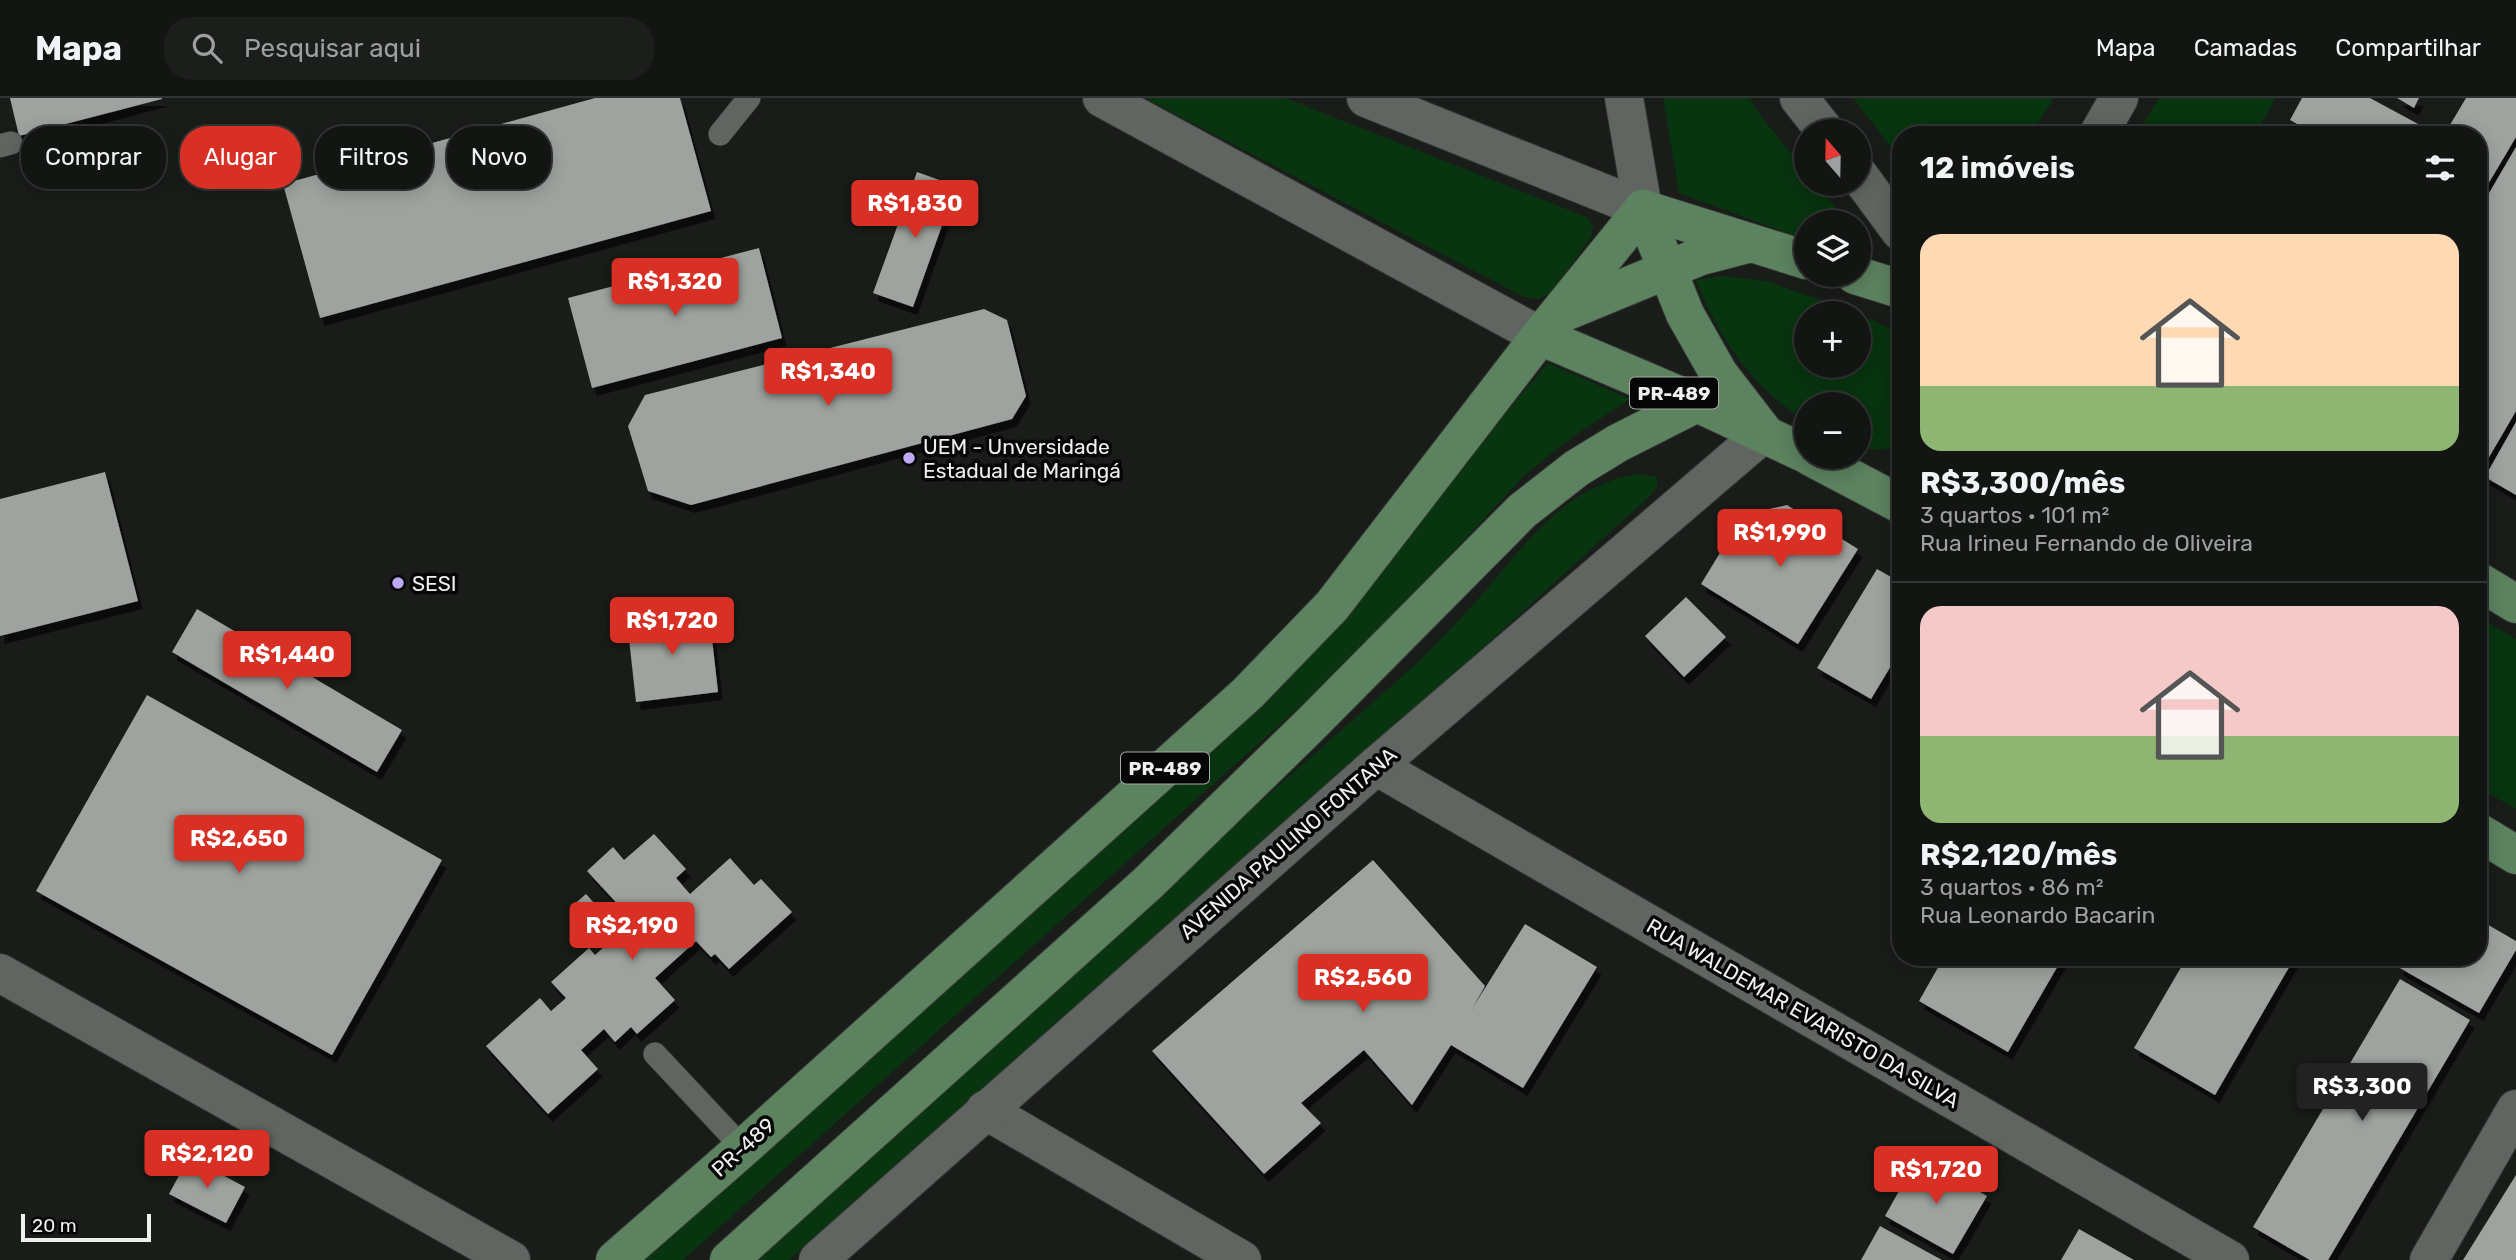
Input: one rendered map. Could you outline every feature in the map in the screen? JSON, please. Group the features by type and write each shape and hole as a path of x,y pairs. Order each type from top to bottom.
{"main road":[{"name":"PR-489","path":"615,1260 743,1148 1257,684 1332,606 1547,326 1643,209"},
{"path":"1643,209 1794,256"},
{"path":"1643,209 1685,314 1719,374 1765,433"},
{"path":"1547,326 1667,269 1701,256 1751,243"},
{"path":"1871,280 1892,287"},
{"name":"PR-489","path":"1547,326 1697,403 1794,448"},
{"name":"PR-489","path":"729,1260 1148,883 1309,726 1522,511 1587,462 1697,403"},
{"path":"1835,469 1892,500"},
{"path":"1851,477 1892,474"},
{"path":"2487,586 2516,604"},
{"path":"2487,837 2516,855"}],"street":[{"path":"1102,98 1547,326"},
{"path":"1366,98 1643,209"},
{"path":"1624,98 1643,209"},
{"path":"1799,98 1816,119"},
{"path":"2103,126 2119,98"},
{"path":"1871,192 1892,220"},
{"name":"AVENIDA PAULINO FONTANA","path":"818,1260 1376,766 1765,433"},
{"name":"RUA WALDEMAR EVARISTO DA SILVA","path":"1376,766 2230,1260"},
{"path":"0,973 502,1258"},
{"path":"2429,1260 2516,1109"},
{"path":"985,1110 1242,1260"}],"lane":[{"path":"720,134 749,98"},
{"path":"655,1054 743,1148"}],"green space":[{"path":"1145,98 1285,98 1587,217 1593,227 1591,237 1550,294 1538,299 1524,297"},
{"path":"1663,98 1750,98 1763,119 1794,156 1794,196 1826,196 1838,210 1794,210 1794,236 1679,193"},
{"path":"1853,98 2054,98 2037,126 1892,126 1892,149"},
{"path":"2159,98 2276,98 2260,126 2142,126"},
{"path":"1720,276 1767,281 1823,301 1794,301 1794,378 1871,378 1871,320 1892,329 1892,448 1871,449 1871,392 1794,392 1794,413 1787,408 1770,394 1739,360 1704,301 1696,280"},
{"path":"1548,363 1630,399 1577,434 1526,474 1356,656 683,1260 635,1260 1336,613"},
{"path":"1639,474 1657,477 1657,487 1650,496 1275,836 789,1260 742,1260 1416,664 1548,520 1589,490 1613,480"},
{"path":"2487,622 2516,639 2516,809 2487,793"}],"building":[{"path":"10,98 162,98 58,126 21,126 19,136"},
{"path":"595,98 680,98 711,211 320,318 284,189 301,189 301,179 315,175 315,189 433,189 433,143 447,139 447,189 551,189 551,126 493,126"},
{"path":"2302,98 2370,98 2420,125 2301,126 2290,120"},
{"path":"2397,98 2419,98 2414,108"},
{"path":"2466,98 2516,98 2516,137 2487,186 2487,126 2449,126"},
{"path":"2516,147 2516,411 2487,461 2487,197"},
{"path":"917,172 956,186 913,307 873,293"},
{"path":"759,248 782,338 592,388 568,298"},
{"path":"984,309 1007,320 1026,396 1012,419 691,505 648,491 628,426 645,395"},
{"path":"2516,422 2516,495 2487,478 2487,473"},
{"path":"105,472 138,601 0,636 0,499"},
{"path":"1787,505 1858,549 1798,644 1701,584 1743,515"},
{"path":"1877,569 1892,577 1892,664 1871,699 1817,668"},
{"path":"1686,597 1726,637 1684,677 1645,636"},
{"path":"197,609 402,730 377,772 172,652"},
{"path":"709,612 718,692 636,702 627,621"},
{"path":"147,695 442,860 332,1055 36,891"},
{"path":"654,834 686,869 676,878 690,894 730,858 754,885 761,879 792,912 729,969 715,954 711,957 696,941 655,978 675,1000 637,1034 631,1027 615,1042 604,1029 581,1050 598,1069 548,1114 486,1046 540,998 551,1011 566,998 551,982 589,948 595,955 605,946 571,907 586,894 612,923 625,912 587,871 613,847 624,860"},
{"path":"1373,860 1485,986 1472,1009 1525,924 1597,967 1523,1088 1451,1045 1412,1105 1364,1050 1301,1103 1321,1123 1264,1174 1152,1051"},
{"path":"2487,924 2516,941 2516,950 2479,1013 2398,967 2487,966"},
{"path":"1939,966 2058,966 2008,1052 1919,1001"},
{"path":"2182,966 2290,966 2215,1095 2134,1048"},
{"path":"2400,979 2470,1020 2328,1260 2310,1260 2253,1227"},
{"path":"189,1157 245,1187 226,1223 169,1194"},
{"path":"1918,1157 1987,1196 1953,1254 1885,1216"},
{"path":"2516,1175 2516,1260 2463,1260"},
{"path":"1880,1226 1942,1260 1861,1260"},
{"path":"2079,1229 2134,1260 2061,1260"}],"place":[{"name":"UEM - Unversidade Estadual de Maringá","path":"909,458"},
{"name":"SESI","path":"398,583"}]}
